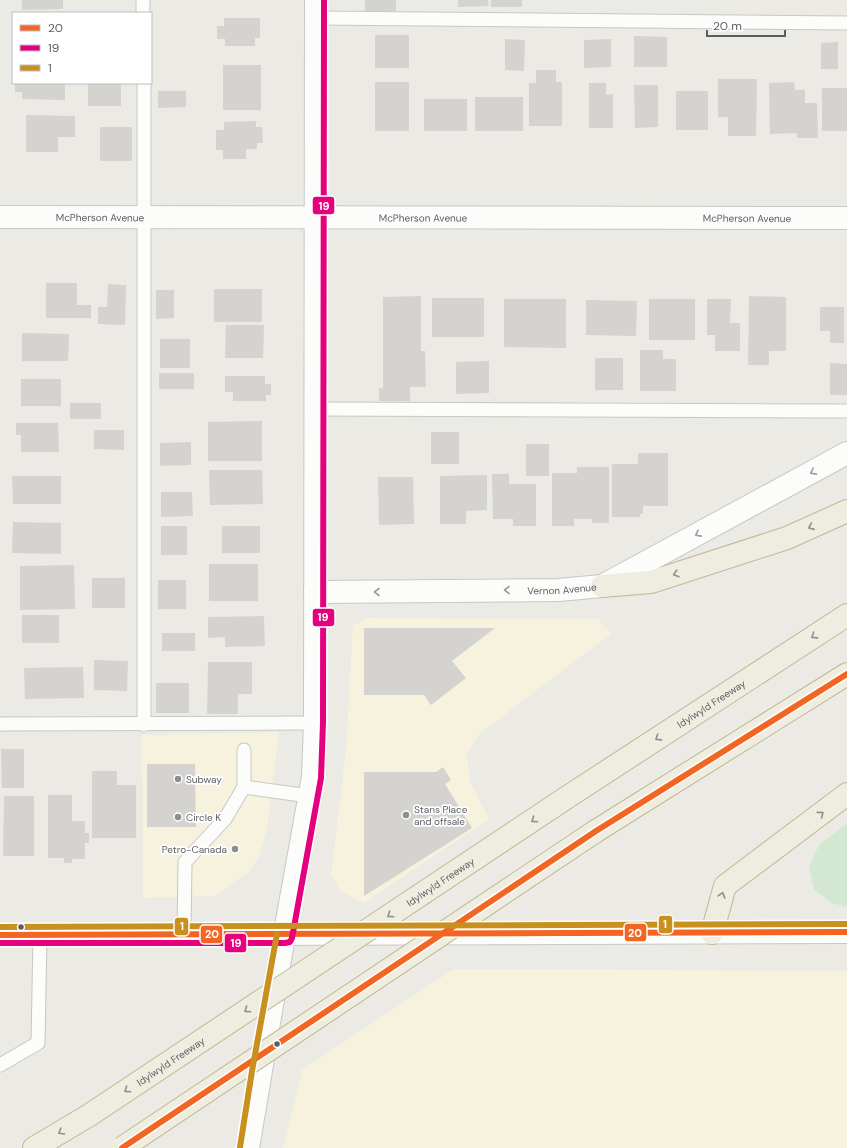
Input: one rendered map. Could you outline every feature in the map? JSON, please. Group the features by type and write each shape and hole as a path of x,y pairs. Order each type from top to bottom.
{"highway":[{"path":"602,586 651,582 787,538 847,510"},
{"name":"Idylwyld Freeway","path":"34,1148 88,1116 566,798 847,615"},
{"path":"122,1148 596,831 847,674"},
{"path":"712,933 725,886 847,794"}],"street":[{"path":"248,1148 260,1072 313,777 315,723 316,9"},
{"name":"McPherson Avenue","path":"0,217 316,216 847,218"},
{"name":"Vernon Avenue","path":"315,592 559,590 602,586 847,453"},
{"path":"0,935 847,932"}],"lane":[{"path":"143,0 144,12"},
{"path":"316,9 847,23"},
{"path":"144,84 144,725"},
{"path":"316,409 847,411"},
{"path":"0,724 144,725 315,723"},
{"path":"184,935 184,862 225,819 244,787 244,750"},
{"path":"244,787 309,796"},
{"path":"0,1065 38,1043 40,934"}],"shaded area":[{"path":"367,618 598,619 611,634 480,733 467,754 470,782 489,819 364,903 340,891 331,874 346,751 353,626"},
{"path":"279,732 267,829 260,854 249,872 214,896 143,898 142,735"},
{"path":"454,969 847,971 847,1148 283,1148 302,1070"}],"green space":[{"path":"847,823 847,907 831,903 814,889 809,867 819,845"}],"building":[{"path":"22,0 63,0 63,9 22,10"},
{"path":"365,0 396,0 396,11 365,11"},
{"path":"458,0 488,0 489,6 458,7"},
{"path":"491,0 522,0 522,7 491,7"},
{"path":"224,18 260,18 260,38 255,38 255,46 225,46 225,39 217,39 217,26 224,26"},
{"path":"375,35 409,35 409,68 375,68"},
{"path":"634,36 667,37 667,67 634,67"},
{"path":"505,39 525,40 524,71 505,70"},
{"path":"611,39 611,67 584,68 584,40"},
{"path":"838,42 838,69 821,69 821,43"},
{"path":"223,65 261,65 261,110 223,110"},
{"path":"536,70 556,70 556,82 562,82 562,126 529,126 529,83 536,83"},
{"path":"718,79 757,79 756,136 728,136 728,117 718,117"},
{"path":"375,82 409,82 409,131 375,131"},
{"path":"794,82 795,90 805,90 805,103 817,103 818,138 797,138 797,133 770,134 769,83"},
{"path":"589,83 606,83 606,95 613,94 613,128 589,128"},
{"path":"15,84 65,84 65,100 22,99 22,92 15,92"},
{"path":"88,84 121,84 121,106 88,106"},
{"path":"634,85 658,85 658,127 635,128"},
{"path":"822,88 847,88 847,131 822,131"},
{"path":"158,91 186,91 186,107 158,108"},
{"path":"676,91 708,91 708,130 676,130"},
{"path":"475,97 523,97 523,131 475,131"},
{"path":"424,99 467,99 467,131 424,131"},
{"path":"26,115 75,116 75,137 58,137 58,152 26,152"},
{"path":"256,121 256,127 262,127 263,143 257,143 257,149 246,149 246,159 223,159 223,150 216,150 216,130 224,130 224,122"},
{"path":"100,127 132,127 132,161 100,161"},
{"path":"46,283 77,283 77,305 91,305 91,318 46,318"},
{"path":"108,284 126,285 125,325 98,324 98,307 107,307"},
{"path":"214,289 262,289 262,322 214,322"},
{"path":"156,290 174,290 174,318 156,319"},
{"path":"421,296 421,351 425,351 426,387 410,387 410,401 379,401 379,388 383,388 383,297"},
{"path":"749,296 786,297 786,351 769,351 769,365 748,365"},
{"path":"432,298 484,298 484,337 432,337"},
{"path":"504,299 566,299 566,348 504,347"},
{"path":"649,299 695,299 695,340 649,340"},
{"path":"707,299 731,299 730,323 740,323 740,351 715,351 715,335 707,335"},
{"path":"586,300 637,301 636,336 586,335"},
{"path":"820,307 844,307 844,343 830,343 830,331 820,331"},
{"path":"226,325 264,325 263,358 225,358"},
{"path":"22,333 69,334 68,361 22,361"},
{"path":"160,339 190,339 190,368 160,368"},
{"path":"640,350 663,350 663,359 676,359 676,391 640,391"},
{"path":"595,358 623,358 623,390 595,390"},
{"path":"489,361 489,393 456,394 456,362"},
{"path":"830,363 847,364 847,395 830,395"},
{"path":"159,373 194,373 194,389 159,389"},
{"path":"225,376 265,376 265,384 271,384 271,395 266,395 266,401 233,401 233,392 225,392"},
{"path":"21,379 61,379 61,406 21,406"},
{"path":"70,403 101,403 101,419 70,419"},
{"path":"262,421 262,461 208,461 208,422"},
{"path":"16,423 58,423 59,452 21,452 21,435 16,435"},
{"path":"94,430 124,430 124,450 94,449"},
{"path":"431,432 459,432 459,464 431,464"},
{"path":"191,442 191,465 160,466 160,443"},
{"path":"526,444 549,444 549,476 526,476"},
{"path":"638,453 668,453 668,506 643,506 643,514 640,514 640,517 612,517 612,464 638,464"},
{"path":"577,467 609,467 609,523 592,523 592,519 574,519 574,526 552,526 552,473 577,473"},
{"path":"209,470 262,470 263,504 210,505"},
{"path":"492,474 509,474 509,484 536,484 536,526 513,526 513,519 493,519"},
{"path":"487,475 487,510 466,511 466,524 440,524 440,476"},
{"path":"12,476 61,476 61,504 13,504"},
{"path":"378,477 413,477 414,524 379,525"},
{"path":"161,492 192,492 193,516 161,517"},
{"path":"13,522 61,523 61,554 12,553"},
{"path":"161,526 187,526 187,555 161,555"},
{"path":"222,526 260,526 260,553 222,553"},
{"path":"209,564 258,564 258,601 209,601"},
{"path":"74,565 75,609 20,610 20,566"},
{"path":"92,578 125,578 125,608 92,608"},
{"path":"158,580 186,580 186,609 158,609"},
{"path":"22,615 59,615 59,643 22,643"},
{"path":"264,616 265,646 225,647 225,637 208,638 208,617"},
{"path":"364,628 495,628 452,661 466,678 431,705 424,695 364,695"},
{"path":"162,633 195,633 195,651 162,651"},
{"path":"94,660 128,661 127,691 94,690"},
{"path":"208,662 252,662 252,694 238,694 238,714 207,714"},
{"path":"83,667 84,698 25,699 24,668"},
{"path":"156,683 189,683 189,713 156,713"},
{"path":"1,749 24,749 24,788 2,788"},
{"path":"147,764 195,764 196,827 147,827"},
{"path":"443,767 451,780 445,784 472,828 364,896 364,772 436,772"},
{"path":"92,771 117,771 117,785 136,785 136,838 92,838"},
{"path":"48,795 72,795 72,821 85,821 85,833 89,833 89,843 85,843 85,859 72,859 72,863 64,863 64,858 48,858"},
{"path":"4,796 34,796 34,856 3,856"}],"transit line":[{"name":"19","path":"0,943 285,943 290,942 292,938 321,778 323,723 324,0"},
{"name":"20","path":"122,1148 596,831 847,674"},
{"name":"1","path":"0,927 847,924"},
{"name":"20","path":"0,935 847,932"},
{"name":"1","path":"240,1147 277,934"}],"place":[{"name":"Subway","path":"178,779"},
{"name":"Stans Place and offsale","path":"406,815"},
{"name":"Circle K","path":"178,817"},
{"name":"Petro-Canada","path":"235,849"}]}
